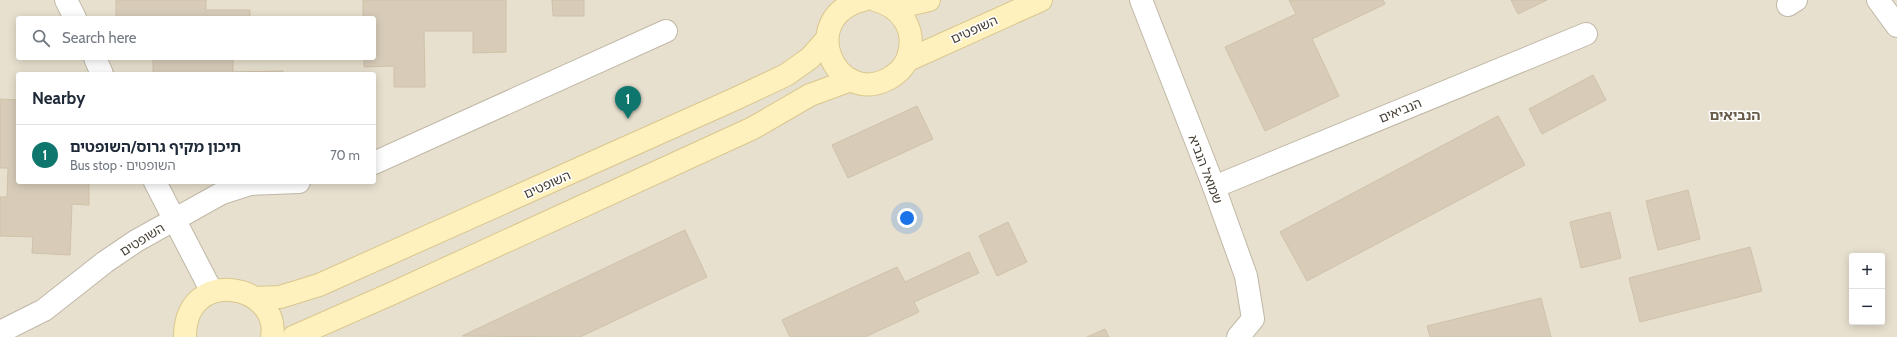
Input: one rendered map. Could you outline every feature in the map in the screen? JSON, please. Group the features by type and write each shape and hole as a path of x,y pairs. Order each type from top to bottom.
{"street":[{"path":"66,0 74,16"},
{"path":"855,1 842,9 828,28 826,40 827,50 836,68 851,80 868,84 884,81 902,69 908,60 911,49 909,26 903,16 895,8 886,3 875,0"},
{"path":"895,8 929,0"},
{"name":"השופטים","path":"908,60 1041,0"},
{"name":"שמואל הנביא","path":"1141,0 1214,187 1246,276 1253,318 1238,337"},
{"path":"1878,0 1897,26"},
{"path":"376,162 666,31"},
{"name":"הנביאים","path":"1214,187 1586,34"},
{"name":"השופטים","path":"255,298 280,297 319,285 728,102 786,75 810,58 826,40"},
{"path":"96,60 101,72"},
{"path":"293,337 393,293 753,128 810,95 851,80"},
{"path":"156,184 212,292"},
{"name":"השופטים","path":"0,332 44,310 105,262 174,220 222,193 250,184"},
{"path":"184,337 188,315 202,298 212,292 226,289 241,291 255,298 264,308 270,320 272,337"}],"shaded area":[{"path":"0,0 1897,0 1897,337 0,337"}],"building":[{"path":"116,0 206,0 206,10 250,10 250,16 116,16"},
{"path":"363,0 506,0 506,52 473,53 473,31 424,31 425,87 394,87 394,66 364,67 364,60 376,60 376,16 363,16"},
{"path":"552,0 584,0 584,16 553,16"},
{"path":"1289,0 1383,0 1385,4 1312,39 1339,96 1265,131 1225,47 1296,14"},
{"path":"1511,0 1547,0 1518,14"},
{"path":"153,60 233,60 233,72 153,72"},
{"path":"283,71 283,72 233,72"},
{"path":"1593,75 1606,100 1542,134 1529,109"},
{"path":"0,99 16,100 16,184 89,184 89,205 72,204 70,255 32,253 33,237 0,236 0,197 7,197 8,168 0,168"},
{"path":"917,106 933,139 848,178 832,145"},
{"path":"1498,116 1525,165 1307,281 1280,232"},
{"path":"1688,190 1700,239 1658,250 1646,201"},
{"path":"1610,212 1621,258 1581,268 1570,222"},
{"path":"1008,222 1027,262 997,276 979,236"},
{"path":"685,230 707,277 580,337 462,336"},
{"path":"1750,247 1762,291 1640,322 1629,278"},
{"path":"969,252 979,273 914,302 919,312 865,337 790,337 782,320 897,267 905,282"},
{"path":"1541,298 1551,337 1430,337 1427,326"},
{"path":"1105,329 1109,337 1087,337"}],"place":[{"name":"תיכון מקיף גרוס/השופטים","path":"628,119"}],"district":[{"name":"הנביאים","path":"1735,115"}]}
